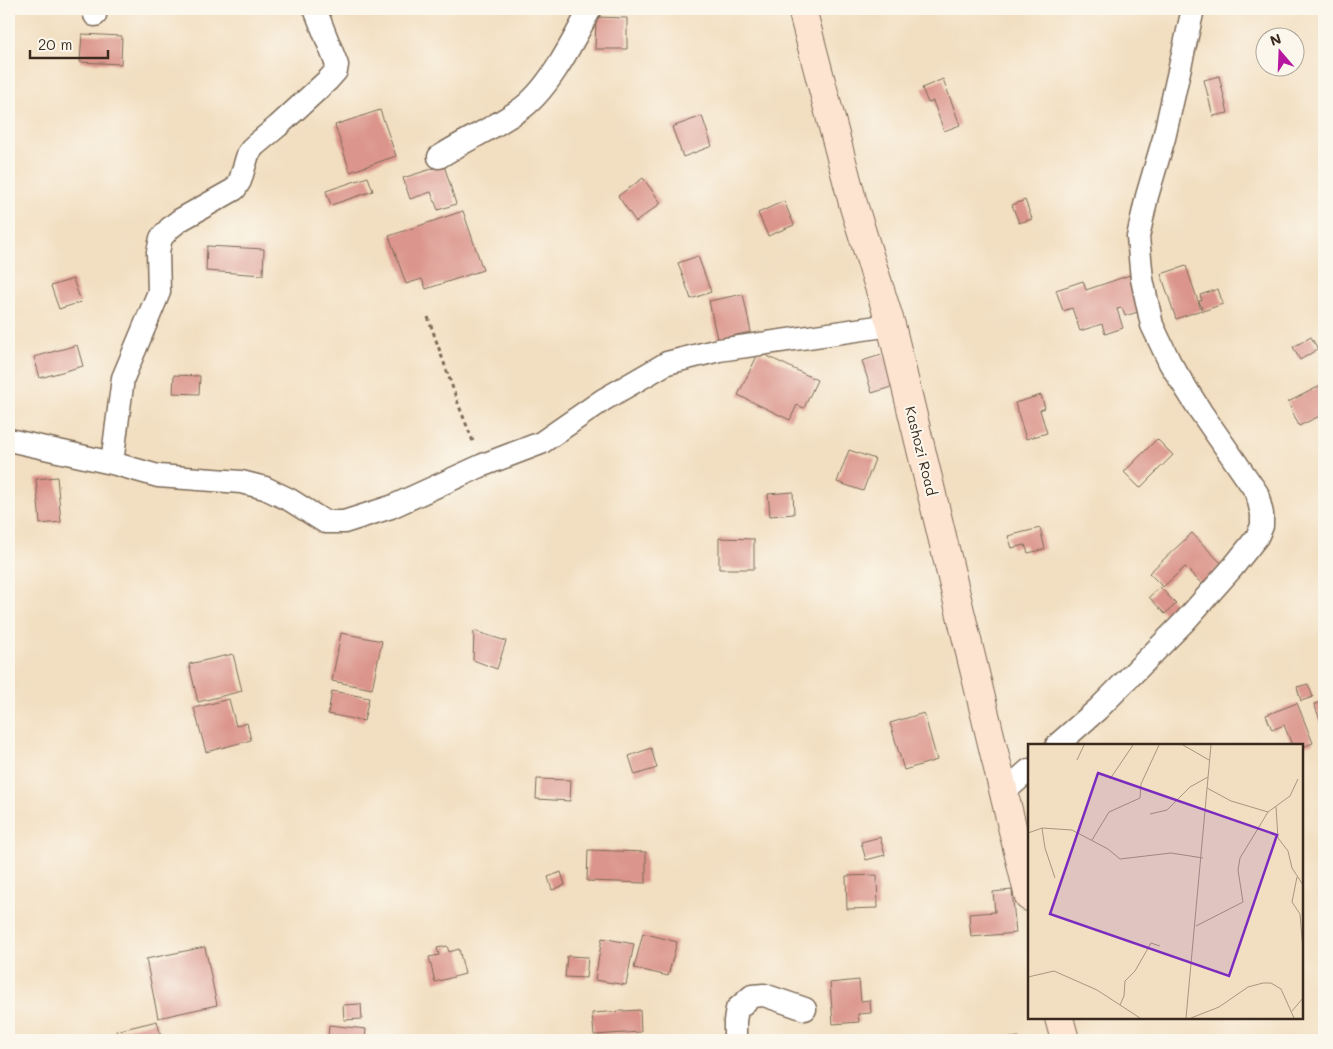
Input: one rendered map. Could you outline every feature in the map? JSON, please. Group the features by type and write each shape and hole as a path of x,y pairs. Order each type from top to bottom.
{"main road":[{"name":"Kashozi Road","path":"802,9 854,207 890,325 1028,893"},
{"path":"1060,1019 1065,1040"}],"street":[{"path":"112,463 123,378 159,292 158,252 161,238 180,220 235,189 240,181 248,154 254,146 336,71 336,60 315,9"},
{"path":"439,157 520,111 542,89 574,40 590,9"},
{"path":"1058,744 1098,709 1185,621 1234,567 1257,537 1262,526 1262,514 1257,493 1170,363 1152,325 1142,279 1138,238 1147,196 1164,138 1193,9"},
{"path":"9,440 112,463 158,476 241,482 265,488 290,500 325,522 344,522 391,507 483,465 541,443 603,400 667,363 719,350 890,325"},
{"path":"1003,793 1028,771"},
{"path":"734,1040 737,1009 752,996 764,995 805,1009"}],"path":[{"path":"428,317 459,406 483,465"}],"building":[{"path":"596,17 627,18 627,49 595,49"},
{"path":"82,34 122,36 121,64 80,62"},
{"path":"1219,76 1228,113 1213,116 1204,80"},
{"path":"943,79 960,125 944,131 933,101 928,103 922,88"},
{"path":"380,110 396,156 350,172 335,125"},
{"path":"702,116 712,146 683,157 672,127"},
{"path":"444,165 456,204 438,210 431,192 410,199 403,178"},
{"path":"368,177 373,191 331,205 326,191"},
{"path":"643,178 661,203 636,222 618,196"},
{"path":"1025,200 1032,219 1019,223 1012,205"},
{"path":"784,201 794,225 768,236 758,213"},
{"path":"463,211 483,270 426,289 422,279 406,284 389,236"},
{"path":"207,246 264,249 263,275 206,271"},
{"path":"698,256 711,292 691,299 678,263"},
{"path":"1186,266 1201,310 1176,319 1161,274"},
{"path":"1133,274 1144,310 1125,316 1122,308 1117,309 1123,328 1105,334 1102,324 1080,331 1072,308 1063,311 1056,290 1083,281 1086,290"},
{"path":"73,279 81,302 59,309 51,286"},
{"path":"1218,289 1223,304 1203,311 1199,301 1202,300 1200,295"},
{"path":"743,294 751,332 717,339 709,301"},
{"path":"1311,337 1318,349 1300,360 1293,347"},
{"path":"77,345 83,366 40,378 34,357"},
{"path":"759,352 817,380 804,408 797,405 790,420 738,395"},
{"path":"884,354 904,383 872,393 862,361"},
{"path":"174,375 200,376 199,394 173,393"},
{"path":"1324,384 1324,414 1299,426 1288,402"},
{"path":"1041,395 1045,408 1040,410 1047,433 1026,439 1015,403"},
{"path":"1157,439 1173,455 1140,488 1124,472"},
{"path":"849,450 875,459 863,491 837,482"},
{"path":"57,477 61,522 40,524 36,479"},
{"path":"793,492 794,514 770,516 768,494"},
{"path":"1040,528 1045,549 1028,553 1025,545 1012,548 1008,536"},
{"path":"1192,533 1222,564 1202,584 1185,567 1163,587 1149,573"},
{"path":"719,538 754,539 754,569 719,569"},
{"path":"1160,587 1176,604 1165,614 1149,597"},
{"path":"474,631 506,641 497,669 473,660"},
{"path":"341,633 382,641 372,689 332,681"},
{"path":"233,654 242,691 198,702 189,664"},
{"path":"1308,684 1313,697 1301,701 1297,687"},
{"path":"332,691 369,698 364,721 328,714"},
{"path":"229,699 236,726 247,723 251,740 206,752 194,708"},
{"path":"1324,701 1324,730 1314,704"},
{"path":"1297,703 1313,743 1303,747 1303,744 1292,744 1284,725 1272,730 1266,715"},
{"path":"924,713 937,760 904,770 890,723"},
{"path":"651,748 657,768 635,775 629,756"},
{"path":"537,779 571,780 570,801 536,799"},
{"path":"880,837 885,855 866,860 861,842"},
{"path":"588,850 646,852 646,883 587,881"},
{"path":"561,872 565,885 552,890 548,877"},
{"path":"877,875 878,908 847,909 846,876"},
{"path":"1012,890 1016,933 971,937 969,914 995,912 993,892"},
{"path":"643,933 677,942 668,976 634,968"},
{"path":"602,938 634,944 626,985 595,980"},
{"path":"447,946 449,952 459,949 465,974 435,982 429,957 439,955 437,948"},
{"path":"205,947 217,1005 158,1018 146,959"},
{"path":"567,956 588,957 586,978 565,977"},
{"path":"859,980 861,1001 870,1000 871,1013 858,1014 859,1022 833,1024 830,983"},
{"path":"361,1004 362,1019 344,1020 343,1005"},
{"path":"640,1010 641,1032 594,1035 592,1013"},
{"path":"157,1021 162,1040 119,1040 116,1031"},
{"path":"329,1025 366,1029 365,1040 328,1038"},
{"path":"1019,1037 1019,1040 1000,1040 1000,1039"}]}
